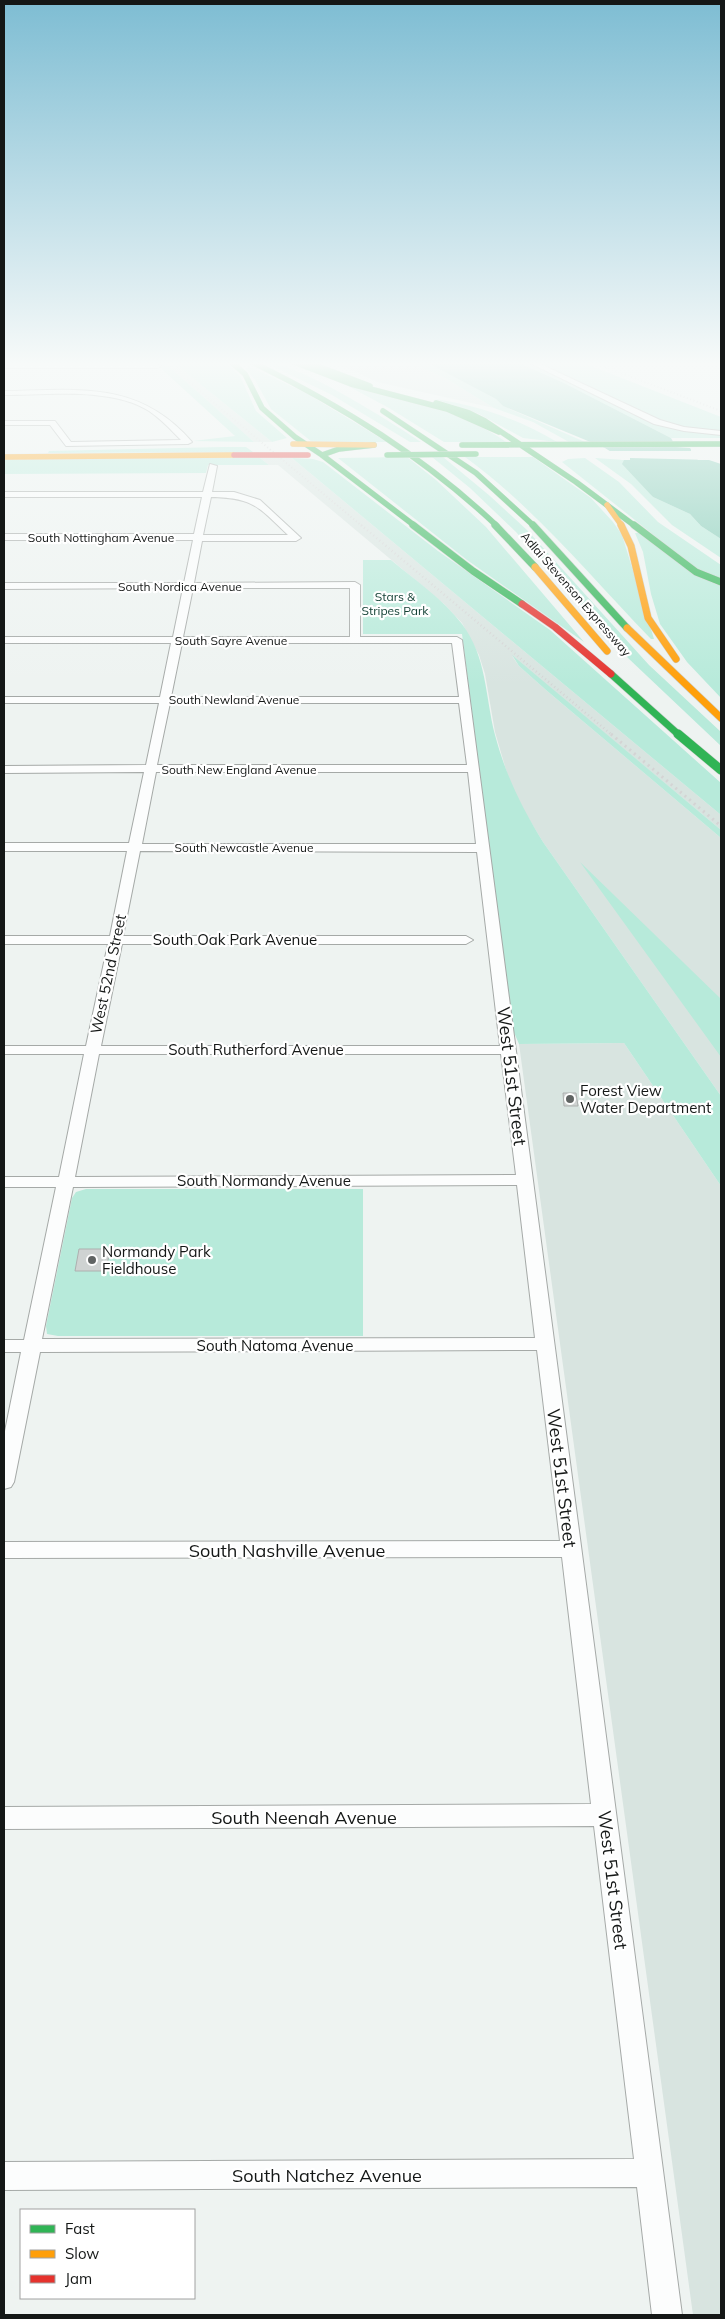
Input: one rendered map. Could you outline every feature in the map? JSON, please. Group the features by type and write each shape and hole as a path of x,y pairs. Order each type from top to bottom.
{"main road":[{"path":"342,470 466,565 555,627 590,654 704,758 721,770"},
{"name":"Adlai Stevenson Expressway","path":"434,470 458,489 512,541 619,665 672,716 721,759"},
{"name":"Adlai Stevenson Expressway","path":"469,470 503,496 555,547 641,643 721,718"},
{"path":"559,470 696,572 721,582"},
{"path":"607,505 627,536 636,560 643,603 658,636 684,669 721,708"}],"street":[{"name":"West 52nd Street","path":"4,1482 212,470"},
{"path":"4,494 207,494"},
{"name":"South Nottingham Avenue","path":"4,537 296,538 257,502 234,495 207,494"},
{"name":"South Nordica Avenue","path":"4,586 355,585 355,640"},
{"name":"South Sayre Avenue","path":"4,640 457,640"},
{"name":"West 51st Street","path":"457,640 667,2315"},
{"name":"South Newland Avenue","path":"4,700 465,700"},
{"name":"South New England Avenue","path":"4,768 474,768"},
{"name":"South Newcastle Avenue","path":"4,847 483,848"},
{"name":"South Oak Park Avenue","path":"4,940 466,940"},
{"name":"South Rutherford Avenue","path":"4,1050 509,1050"},
{"name":"South Normandy Avenue","path":"4,1182 525,1180"},
{"name":"South Natoma Avenue","path":"4,1346 546,1344"},
{"name":"South Nashville Avenue","path":"4,1550 571,1549"},
{"name":"South Neenah Avenue","path":"4,1818 604,1815"},
{"name":"South Natchez Avenue","path":"4,2176 649,2173"}],"shaded area":[{"path":"284,470 307,470 721,815 721,830 512,656 519,666 546,690 721,838 721,1096 543,842 521,806 509,780 495,732 485,674 479,655 462,623 444,604"},
{"path":"628,470 721,470 721,539 701,526 690,514 653,497"},
{"path":"624,1043 721,1186 721,2315 693,2315 519,1044"}],"green space":[{"path":"4,470 207,470 206,473 4,474"},
{"path":"307,470 334,470 438,551 550,630 721,783 721,815"},
{"path":"353,470 424,470 486,527 584,642 467,560"},
{"path":"448,470 459,470 527,530 649,665 721,732 721,746 628,658 516,532 470,488"},
{"path":"482,470 552,470 591,498 622,535 654,639 651,639 539,521"},
{"path":"572,470 602,470 619,482 658,522 721,565 721,579 699,571"},
{"path":"612,470 633,470 653,497 690,514 701,526 721,539 721,558 672,525 631,484"},
{"path":"635,533 640,533 715,584 721,585 721,698 687,662 660,624 651,594 643,552"},
{"name":"Stars & Stripes Park","path":"363,560 391,560 446,606 462,624 470,637 481,663 499,750 509,777 528,816 543,842 721,1096 721,1186 624,1043 519,1044 513,1030 462,634 363,634"},
{"path":"512,655 721,830 721,838 546,690 519,666"},
{"path":"580,862 721,999 721,1057"},
{"path":"86,1189 363,1189 363,1336 58,1336 47,1334 46,1326 72,1198 76,1192"}],"building":[{"name":"Forest View Water Department","path":"563,1093 576,1093 578,1106 564,1106"},
{"name":"Normandy Park Fieldhouse","path":"79,1249 110,1249 106,1271 75,1271"}],"railway":[{"path":"295,470 362,526"},
{"path":"361,525 612,735"},
{"path":"611,734 721,826"}],"traffic: fast":[{"path":"342,470 473,571 522,604"},
{"path":"433,470 472,503 535,567"},
{"path":"471,470 504,497 536,528 627,628"},
{"path":"558,470 696,572 721,582"},
{"path":"611,674 704,758 721,770"}],"traffic: slow":[{"path":"607,505 624,529 631,546 648,618 676,659"},
{"path":"535,567 607,651"},
{"path":"627,628 721,718"}],"traffic: jam":[{"path":"522,604 555,627 611,674"}],"place":[{"name":"Forest View Water Department","path":"570,1099"},
{"name":"Normandy Park Fieldhouse","path":"92,1260"}]}
